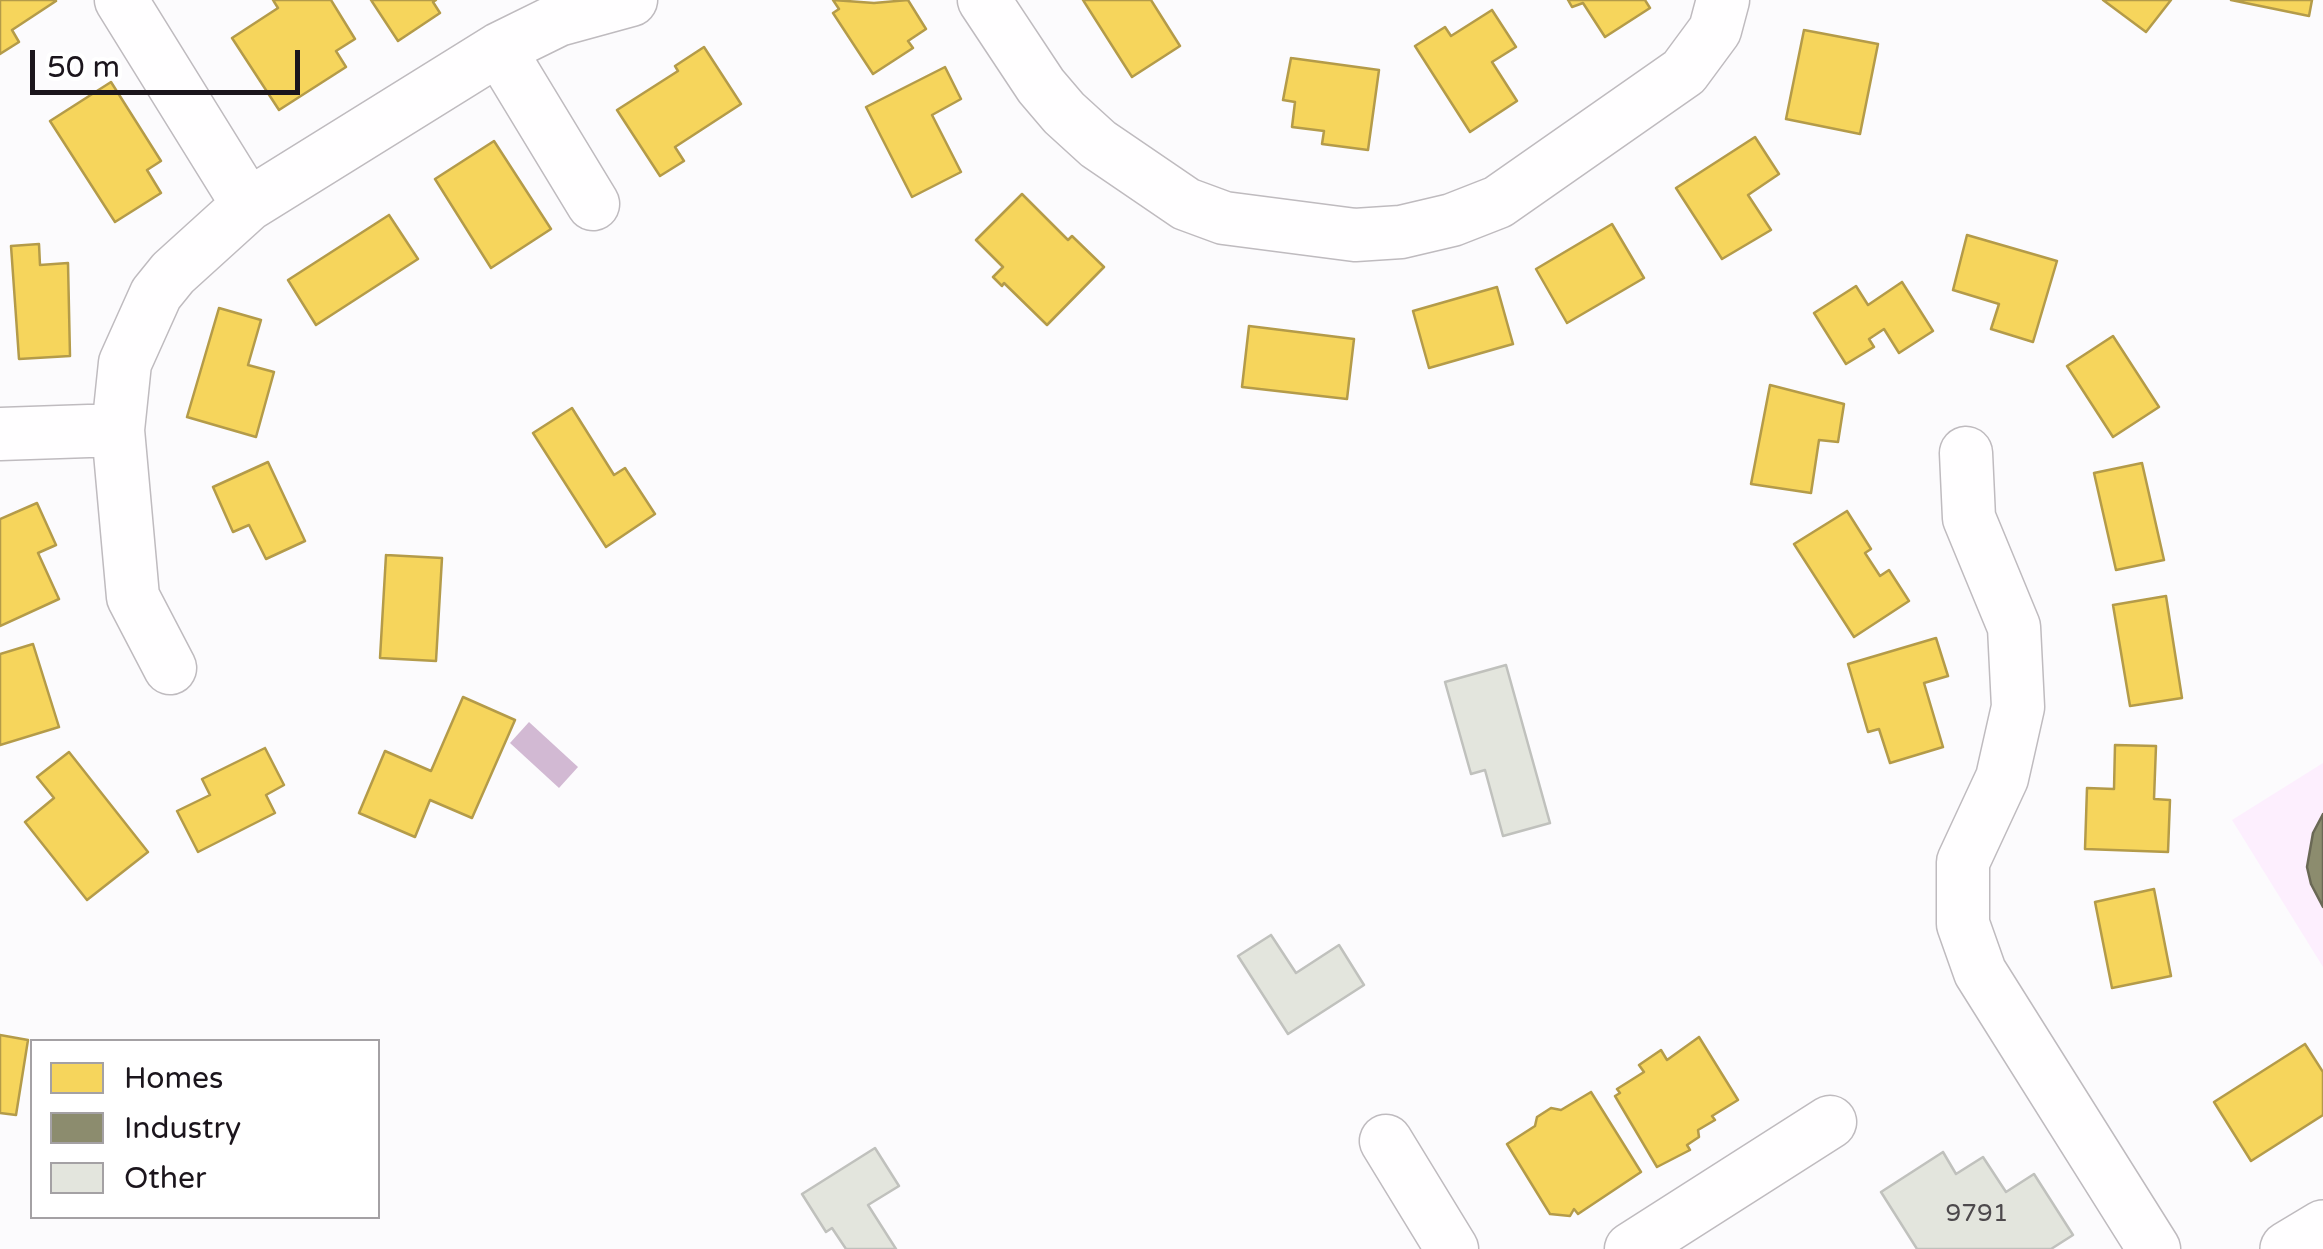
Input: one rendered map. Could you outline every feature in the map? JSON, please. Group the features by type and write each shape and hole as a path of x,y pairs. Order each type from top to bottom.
{"main road":[{"path":"2288,1249 2323,1228"}],"street":[{"path":"120,0 248,205"},
{"path":"170,668 133,597 118,430 125,363 156,294 248,205 499,50 558,20 631,0"},
{"path":"984,0 1041,86 1064,113 1098,144 1186,204 1238,221 1355,236 1401,232 1452,220 1498,202 1684,72 1716,30 1724,0"},
{"path":"499,50 593,204"},
{"path":"0,434 118,430"},
{"path":"1966,453 1969,518 2014,627 2018,707 2002,778 1964,862 1962,924 1980,972 2154,1249"},
{"path":"1631,1249 1830,1122"},
{"path":"1386,1141 1452,1249"}],"shaded area":[{"path":"529,722 578,767 559,788 510,743"},
{"path":"2323,763 2323,967 2232,820"}],"building: Homes":[{"path":"0,0 56,1 12,30 19,42 0,54"},
{"path":"273,0 331,0 355,39 336,51 346,67 279,110 232,38 278,8"},
{"path":"371,0 436,0 433,2 440,13 398,41"},
{"path":"833,0 908,0 926,29 908,41 913,48 873,74 833,13 839,9"},
{"path":"1083,0 1151,0 1180,46 1132,77"},
{"path":"1568,0 1645,0 1650,8 1605,37 1583,3 1572,7"},
{"path":"2103,0 2171,0 2146,32"},
{"path":"2231,0 2312,0 2309,16"},
{"path":"1492,10 1516,47 1492,62 1517,101 1470,132 1415,46 1445,27 1451,36"},
{"path":"1804,30 1878,44 1860,134 1786,119"},
{"path":"704,47 741,104 675,147 684,161 660,176 617,110 678,71 675,66"},
{"path":"1291,58 1379,70 1368,150 1322,144 1324,131 1292,127 1295,102 1283,100"},
{"path":"945,67 961,99 932,115 961,172 912,197 866,107"},
{"path":"111,82 161,161 147,170 161,193 115,222 50,121"},
{"path":"1755,137 1779,174 1748,195 1771,230 1722,259 1676,188"},
{"path":"494,141 551,229 491,268 435,179"},
{"path":"1022,194 1068,240 1072,236 1104,267 1047,325 993,277 1003,267 976,240"},
{"path":"389,215 418,259 316,325 288,280"},
{"path":"1612,224 1644,278 1567,323 1536,269"},
{"path":"1967,235 2057,261 2033,342 1991,329 1999,304 1953,290"},
{"path":"39,244 40,265 68,263 70,356 19,359 11,246"},
{"path":"1902,282 1933,331 1899,353 1884,329 1869,339 1874,347 1846,364 1814,313 1856,286 1868,305"},
{"path":"1497,287 1513,344 1429,368 1413,311"},
{"path":"219,308 261,320 248,365 274,372 256,437 187,417"},
{"path":"1249,326 1354,339 1347,399 1242,387"},
{"path":"2113,336 2159,407 2113,437 2067,366"},
{"path":"1770,385 1844,404 1838,442 1819,440 1811,493 1751,484"},
{"path":"572,408 614,475 625,468 655,514 606,547 533,433"},
{"path":"268,462 305,541 266,559 249,525 233,532 213,487"},
{"path":"2142,463 2164,560 2116,570 2094,473"},
{"path":"37,503 56,545 38,553 59,599 0,626 0,519"},
{"path":"1847,511 1871,549 1865,553 1880,576 1889,570 1909,601 1854,637 1794,544"},
{"path":"386,555 442,558 436,661 380,658"},
{"path":"2166,596 2182,698 2130,706 2113,605"},
{"path":"1936,638 1948,676 1924,683 1943,747 1890,763 1879,729 1868,732 1848,664"},
{"path":"33,644 59,727 0,745 0,654"},
{"path":"463,697 515,720 472,818 430,800 415,837 359,813 385,751 431,771"},
{"path":"2115,745 2156,746 2154,799 2170,800 2168,852 2085,849 2087,788 2114,789"},
{"path":"265,748 284,785 266,795 275,813 198,852 177,811 210,795 202,779"},
{"path":"69,752 148,852 87,900 25,822 54,798 37,777"},
{"path":"2154,889 2171,976 2112,988 2095,902"},
{"path":"0,1035 28,1040 16,1115 0,1113"},
{"path":"1699,1037 1738,1100 1698,1130 1699,1137 1687,1145 1690,1150 1657,1167 1615,1096 1620,1093 1617,1089 1644,1072 1639,1065 1661,1050 1667,1060"},
{"path":"2305,1044 2323,1072 2323,1115 2251,1161 2214,1102"},
{"path":"1591,1092 1641,1172 1578,1214 1574,1209 1570,1216 1550,1214 1507,1144 1535,1126 1537,1117 1551,1108 1561,1110"}],"building: Industry":[{"path":"2323,814 2323,907 2307,867 2313,833"}],"building: Other":[{"path":"1506,665 1550,823 1503,836 1485,770 1471,774 1445,682"},
{"path":"1271,935 1296,973 1339,945 1364,985 1288,1034 1238,956"},
{"path":"875,1148 899,1186 868,1205 896,1249 846,1249 832,1228 826,1232 802,1194"},
{"path":"1943,1152 1956,1174 1983,1157 2006,1192 2034,1174 2073,1235 2051,1249 1917,1249 1881,1192"}]}
